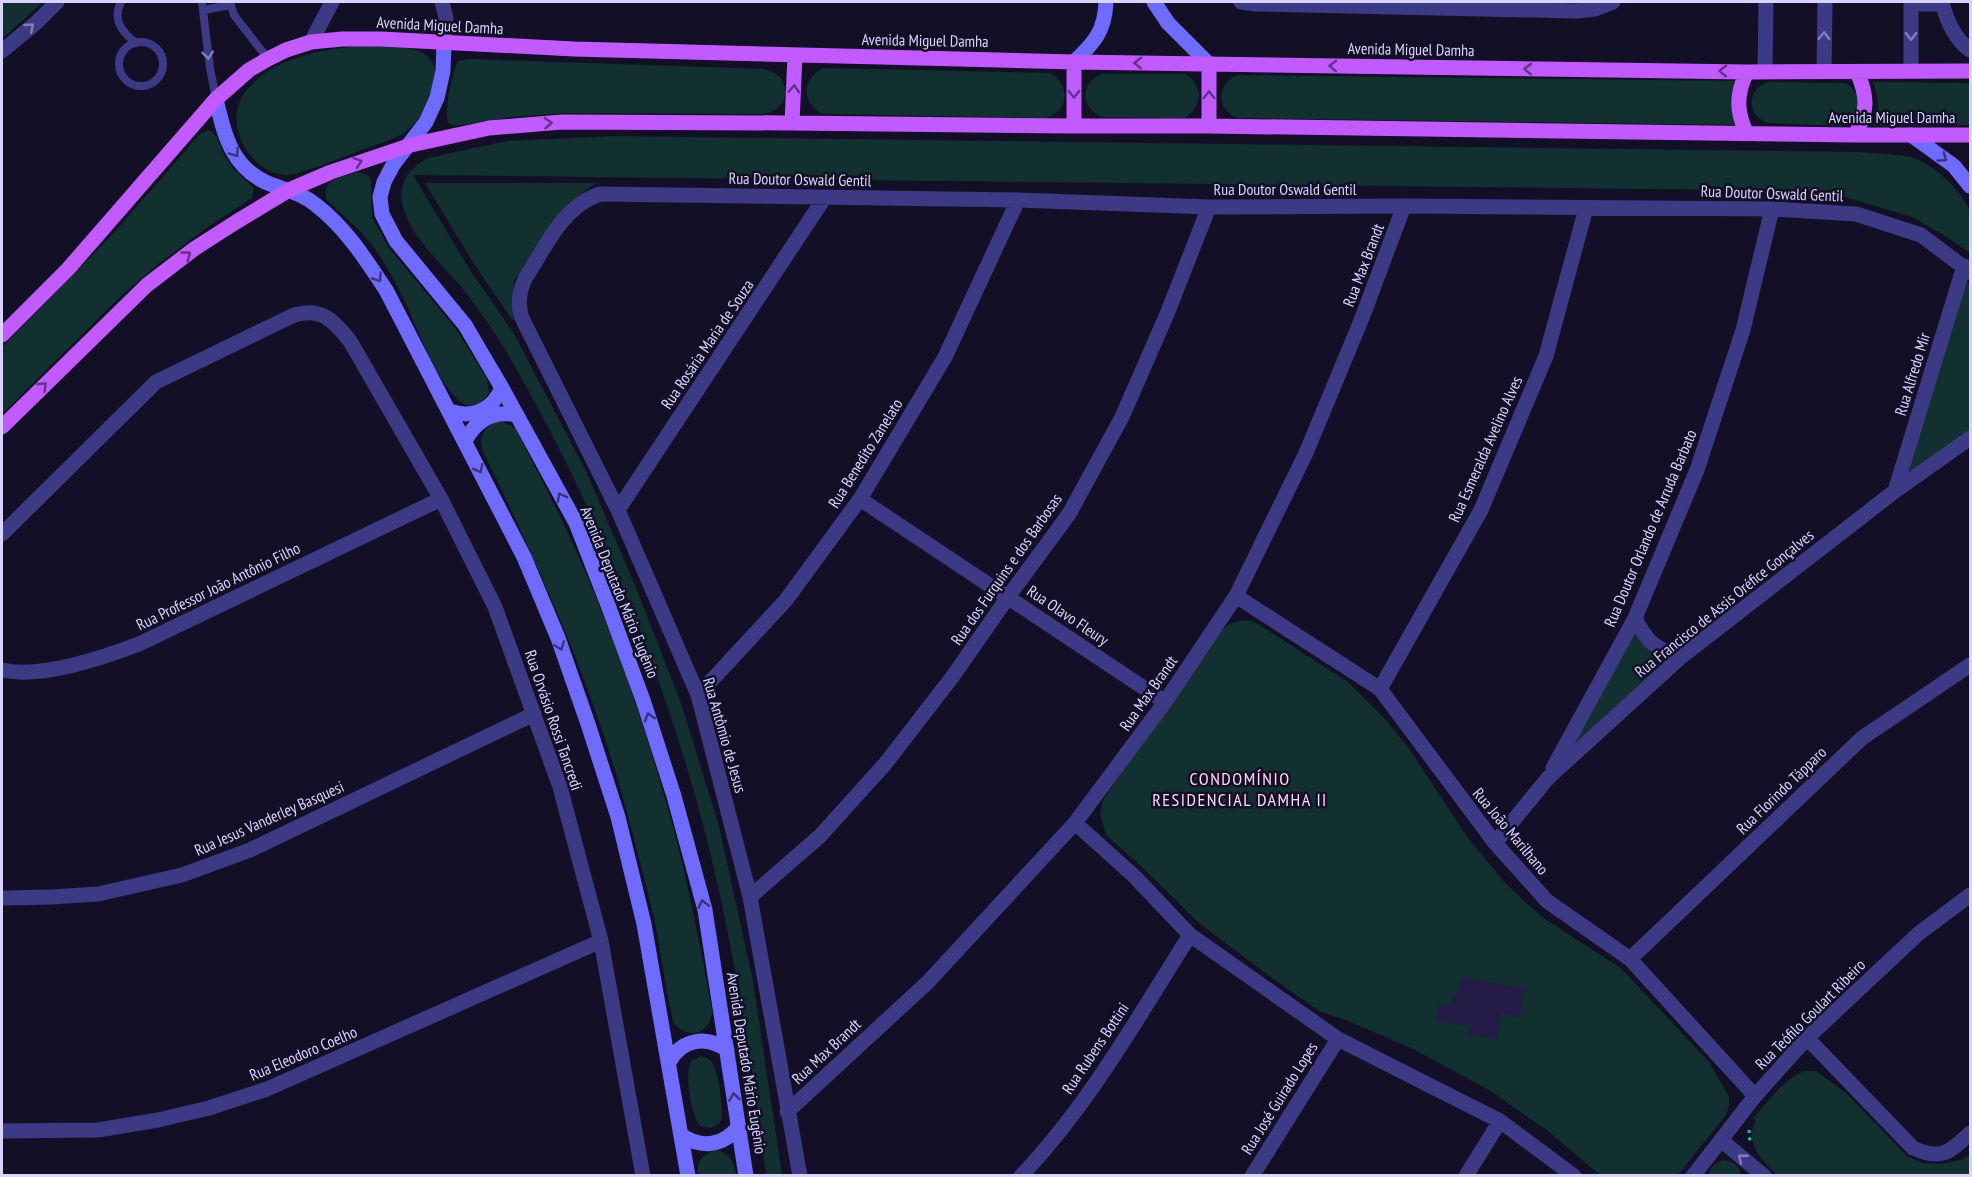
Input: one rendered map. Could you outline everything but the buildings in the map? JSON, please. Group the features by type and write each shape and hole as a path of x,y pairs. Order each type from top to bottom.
{"main road":[{"name":"Avenida Miguel Damha","path":"2,335 68,269 216,99 249,70 286,50 311,42 342,39 1074,62 1747,72 1971,71"},
{"path":"792,123 795,55"},
{"path":"1074,62 1074,126"},
{"path":"1209,64 1209,126"},
{"path":"1747,72 1740,86 1737,102 1740,119 1747,134"},
{"path":"1855,135 1863,120 1866,104 1864,87 1857,72"},
{"name":"Avenida Miguel Damha","path":"2,426 147,285 194,249 289,190 331,172 411,145 489,128 562,122 792,123 1971,135"}],"street":[{"path":"2,51 57,2"},
{"path":"311,42 332,2"},
{"path":"442,2 446,18 444,44"},
{"path":"1074,62 1097,39 1102,28 1106,2"},
{"path":"1154,2 1168,23 1209,64"},
{"path":"1240,2 1577,11 1595,9 1613,2"},
{"path":"1765,71 1766,2"},
{"path":"1824,71 1825,2"},
{"path":"1911,71 1911,3 1942,3 1953,31 1961,43 1971,50"},
{"name":"Avenida Deputado Mário Eugênio","path":"444,44 443,71 437,98 426,122 411,145 393,165 384,182 380,197 382,214 396,241 465,325 576,523 643,700 675,796 705,910 746,1176"},
{"path":"216,99 226,139 236,158 251,173 269,184 289,190 315,203 355,244 386,290 524,557 558,638 618,817 641,914 688,1176"},
{"path":"1911,135 1954,166 1971,186"},
{"name":"Rua Doutor Oswald Gentil","path":"518,300 526,277 563,220 586,199 600,194 1018,200 1209,207 1772,209 1856,214 1921,235 1967,269"},
{"name":"Rua Rosária Maria de Souza","path":"618,510 825,197"},
{"name":"Rua Benedito Zanelato","path":"698,695 786,600 860,499 945,357 1018,200"},
{"name":"Rua Max Brandt","path":"787,1112 928,982 1075,823 1165,702 1236,596 1306,453 1362,318 1404,206"},
{"name":"Rua dos Furquins e dos Barbosas","path":"750,897 820,837 885,764 953,676 1069,514 1122,417 1167,314 1209,207"},
{"name":"Rua Esmeralda Avelino Alves","path":"1380,689 1481,510 1546,356 1586,208"},
{"name":"Rua Doutor Orlando de Arruda Barbato","path":"1548,778 1635,618 1697,470 1743,330 1772,209"},
{"name":"Rua Alfredo Mir","path":"1895,491 1967,269"},
{"name":"Rua Antômio de Jesus","path":"518,300 521,316 618,510 698,695 750,897 800,1176"},
{"name":"Rua Orvásio Rossi Tancredi","path":"2,534 156,382 294,315 304,312 314,313 336,323 350,341 441,499 495,607 560,787 601,941 639,1174"},
{"path":"450,411 464,415 479,412 493,403 501,388"},
{"path":"465,441 470,432 485,418 501,414 517,415"},
{"name":"Rua Francisco de Assis Oréfice Gonçalves","path":"1495,843 1548,778 1681,657 1895,491 1971,438"},
{"name":"Rua Professor João Antônio Filho","path":"2,670 42,670 106,656 139,644 441,499"},
{"name":"Rua Olavo Fleury","path":"860,499 1165,702"},
{"name":"Rua João Marilhano","path":"1236,596 1380,689 1495,843 1547,901 1630,959 1755,1096"},
{"path":"1635,618 1644,637 1661,651 1681,657"},
{"name":"Rua Florindo Tápparo","path":"1630,959 1862,738 1971,665"},
{"name":"Rua Jesus Vanderley Basquesi","path":"2,898 99,894 182,875 250,850 534,714"},
{"path":"1075,823 1134,876 1190,934 1338,1039 1500,1121 1574,1176"},
{"name":"Rua Teófilo Goulart Ribeiro","path":"1693,1176 1755,1096 1807,1038 1918,934 1971,896"},
{"name":"Rua Rubens Bottini","path":"1021,1176 1047,1148 1114,1055 1190,934"},
{"name":"Rua Eleodoro Coelho","path":"2,1131 98,1130 158,1120 228,1102 267,1089 601,941"},
{"path":"1807,1038 1913,1148 1924,1153 1940,1155 1951,1151 1971,1133"},
{"name":"Rua José Guirado Lopes","path":"1252,1176 1338,1039"},
{"path":"669,1062 680,1048 695,1041 712,1042 727,1050"},
{"path":"1466,1176 1500,1121"},
{"path":"681,1136 695,1143 711,1144 727,1139 739,1126"},
{"path":"1721,1140 1764,1176"}],"lane":[{"path":"121,2 117,19 125,34 136,43 150,45 160,55 162,69 154,81 148,85 134,85 122,76 119,62 125,49 125,34"},
{"path":"216,99 203,6 230,3 234,15 268,59"},
{"path":"125,49 136,43"}],"path":[{"path":"1741,1115 1753,1123 1749,1128 1748,1139 1754,1152"}],"green space":[{"path":"6,2 43,2 2,39 2,5"},
{"path":"369,46 411,49 424,54 432,61 435,82 432,94 420,117 412,126 392,139 294,174 284,175 271,172 250,156 238,132 236,119 238,106 244,94 255,81 268,71 301,56 336,49"},
{"path":"469,59 764,69 781,78 786,93 779,107 762,114 564,113 511,117 455,126 448,123 447,117 451,82 458,61"},
{"path":"824,68 1050,73 1061,84 1065,97 1060,109 1047,118 823,114 811,104 807,91 811,78"},
{"path":"1102,74 1185,74 1196,84 1198,102 1185,118 1101,117 1089,107 1085,95 1090,83"},
{"path":"1238,75 1737,81 1737,125 1237,118 1225,109 1221,96 1226,84"},
{"path":"1768,82 1846,83 1856,94 1857,112 1848,123 1841,126 1767,123 1755,114 1752,102 1756,90"},
{"path":"1873,82 1970,83 1970,125 1873,126 1878,104"},
{"path":"208,130 215,134 224,154 238,174 253,187 252,198 205,229 121,296 2,414 2,347 113,234 200,134"},
{"path":"613,136 1894,154 1914,158 1930,166 1961,196 1970,212 1970,253 1912,217 1825,191 413,175 470,270 513,332 586,471 635,585 681,703 719,826 753,981 782,1175 766,1175 746,1035 720,895 688,769 646,646 596,526 527,388 488,323 458,283 419,238 408,221 402,204 402,187 410,172 428,158 507,141"},
{"path":"359,172 369,176 371,181 372,217 389,248 456,329 487,379 489,393 479,404 466,405 456,398 447,386 429,356 402,295 382,260 361,232 326,199 326,192 331,182"},
{"path":"425,183 597,183 584,191 553,222 514,281 513,321 474,264"},
{"path":"1966,281 1970,285 1970,430 1906,476"},
{"path":"496,422 503,422 515,428 554,504 595,595 634,698 656,767 686,879 712,1010 708,1025 703,1030 685,1032 673,1021 648,892 599,721 545,584 482,449 483,432"},
{"path":"1244,620 1261,626 1348,682 1386,720 1410,750 1468,838 1507,885 1542,917 1622,969 1709,1062 1729,1097 1729,1106 1726,1115 1678,1175 1600,1175 1548,1131 1489,1090 1415,1050 1346,1020 1319,1011 1199,923 1106,835 1100,814 1103,800 1218,634 1229,624"},
{"path":"1634,631 1648,648 1666,661 1573,746"},
{"path":"701,1056 713,1064 721,1094 720,1123 711,1128 700,1126 694,1113 690,1094 689,1067 691,1061"},
{"path":"1804,1071 1816,1071 1845,1092 1907,1156 1923,1163 1941,1164 1961,1160 1970,1155 1970,1175 1777,1175 1756,1151 1753,1144 1752,1136 1756,1121 1753,1119 1782,1086"},
{"path":"718,1150 731,1159 736,1175 698,1175 698,1165 702,1158"},
{"path":"1723,1160 1735,1164 1741,1175 1709,1175 1713,1166"}],"district":[{"name":"CONDOMÍNIO RESIDENCIAL DAMHA II","path":"1240,789"}]}
